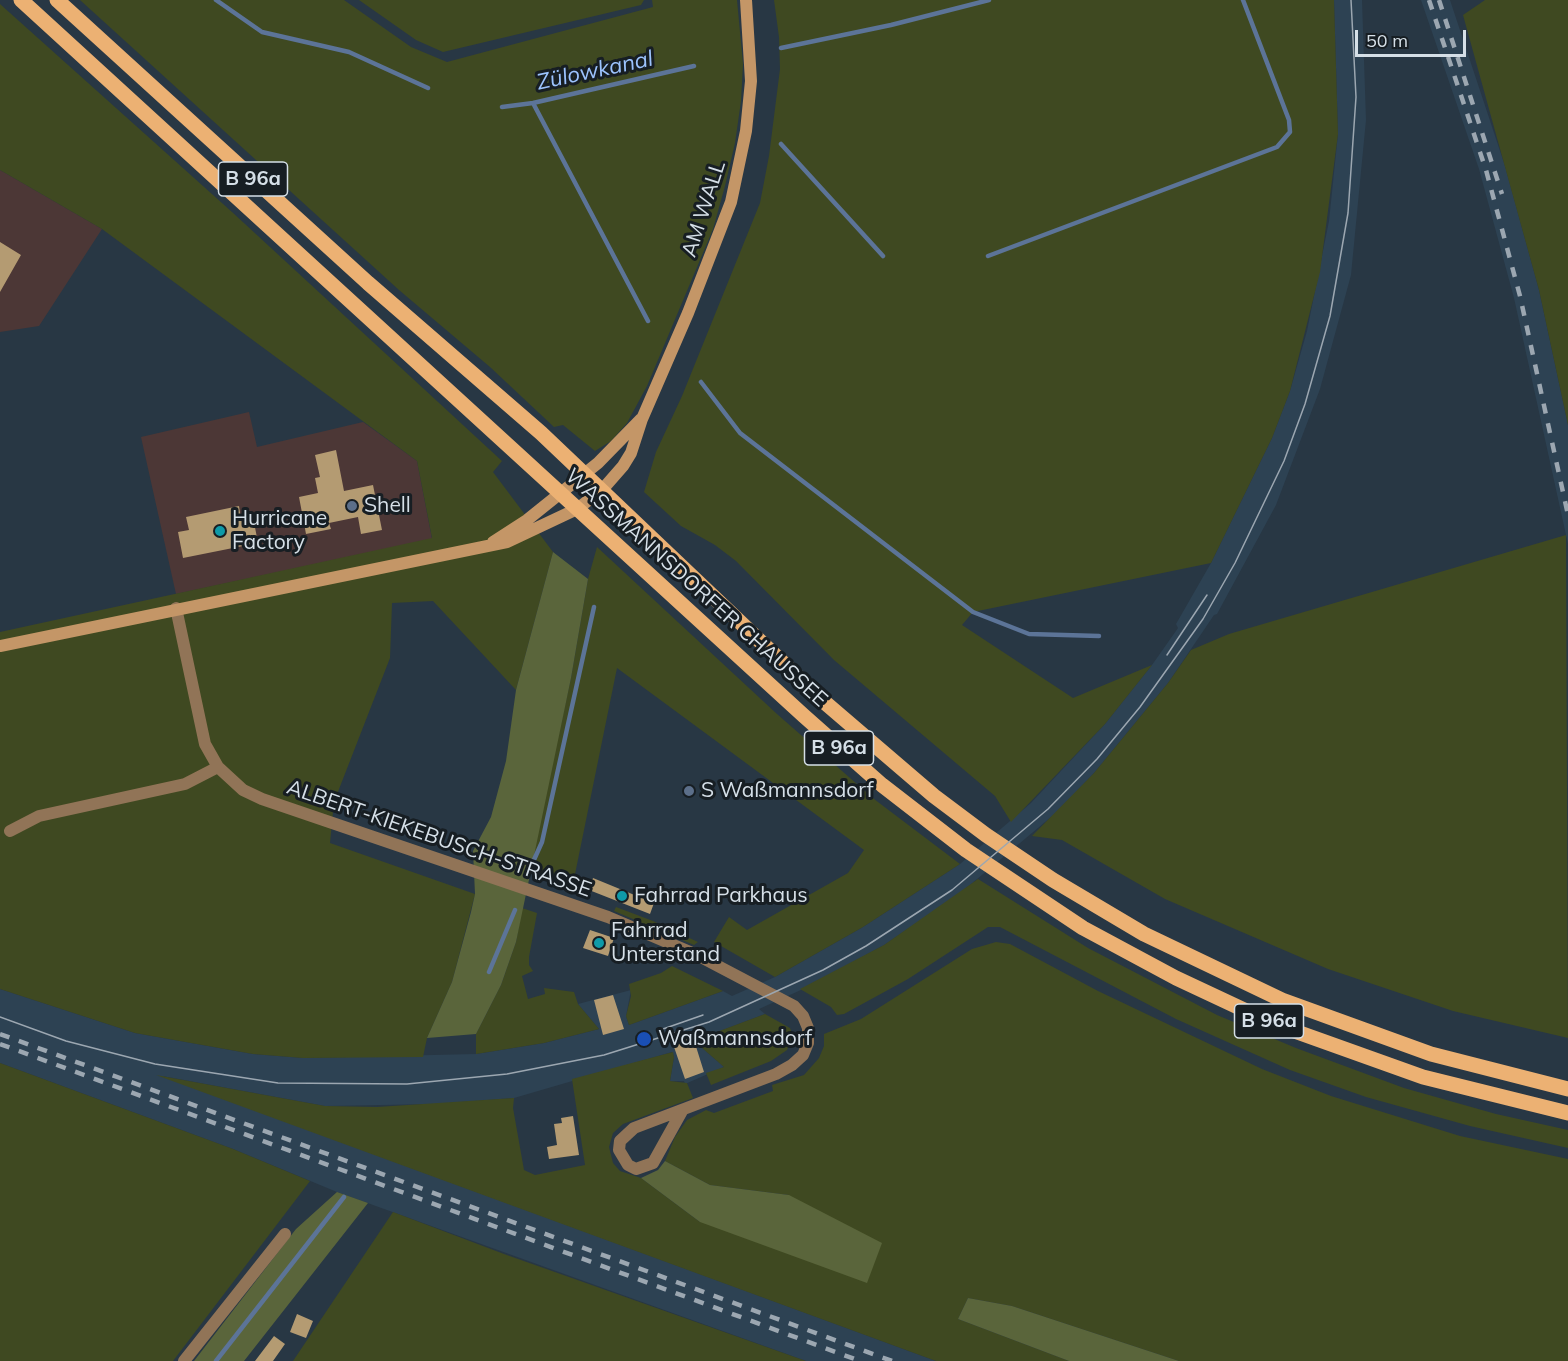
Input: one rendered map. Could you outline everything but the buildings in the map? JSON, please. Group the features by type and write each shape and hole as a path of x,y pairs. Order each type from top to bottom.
{"main road":[{"name":"WASSMANNSDORFER CHAUSSEE","path":"21,0 848,756 966,850 1083,928 1130,954 1272,1023 1423,1077 1568,1113"},
{"name":"WASSMANNSDORFER CHAUSSEE","path":"57,0 359,275 460,360 585,474 822,700 907,773 986,835 1144,934 1282,1000 1431,1054 1568,1089"}],"street":[{"name":"AM WALL","path":"0,646 491,543 516,540 577,509 602,490 631,453 642,418 688,313 731,202 746,131 750,92 751,56 746,0"},
{"name":"AM WALL","path":"491,543 527,520 585,474 642,418"},
{"name":"ALBERT-KIEKEBUSCH-STRASSE","path":"176,608 201,730 218,767 243,790 262,799 608,917 651,934 780,998 794,1006 803,1016 808,1028 808,1043 803,1055 792,1065 626,1133 620,1141 619,1150 628,1165 636,1169 653,1163 682,1111"},
{"path":"10,831 39,816 185,784 218,767"},
{"path":"184,1361 285,1234"}],"shaded area":[{"path":"1334,0 1362,0 1366,120 1351,275 1320,389 1276,505 1217,614 1214,615 1168,683 1094,773 1057,812 958,895 884,945 814,984 759,1009 765,1014 699,1039 701,1047 724,1067 685,1084 684,1081 670,1081 674,1057 672,1052 514,1098 436,1104 325,1106 162,1076 936,1361 806,1361 337,1192 233,1149 0,1063 0,989 135,1033 253,1054 303,1058 476,1054 544,1043 599,1029 578,1004 631,990 626,1016 629,1025 723,991 732,996 775,977 863,927 960,864 1031,803 1105,724 1152,665 1178,628 1176,624 1211,563 1272,438 1290,391 1307,331 1329,221 1338,134"},
{"path":"1421,0 1450,0 1505,166 1539,290 1568,425 1568,544 1514,298 1479,169"},
{"path":"0,170 102,229 39,326 0,332"},
{"path":"249,412 257,447 363,422 417,461 432,539 176,594 141,437"}],"green space":[{"path":"80,0 344,0 411,47 447,62 653,7 652,0 737,0 743,64 741,101 735,143 725,186 713,229 647,386 627,423 611,441 595,451 563,425 554,427 490,367 399,290"},
{"path":"359,0 644,0 641,5 443,52 416,40"},
{"path":"774,0 1334,0 1338,134 1320,272 1290,391 1272,438 1211,563 973,612 962,625 1073,698 1152,665 1105,724 1011,822 995,796 834,660 736,561 715,545 681,526 644,492 656,452 682,396 760,203 769,156 780,69"},
{"path":"1485,0 1568,0 1568,425 1539,290 1463,15"},
{"path":"0,4 232,212 502,461 493,472 553,552 516,690 433,601 392,603 390,658 334,802 330,843 475,894 452,982 427,1038 423,1057 303,1058 253,1054 135,1033 0,989 0,632 432,538 417,461 102,229 0,170"},
{"path":"1566,535 1568,1038 1453,1011 1328,969 1165,899 1062,840 1032,836 1094,773 1168,683 1191,650 1229,634"},
{"path":"597,547 777,714 874,799 960,864 863,927 775,977 714,942 729,917 747,930 848,873 864,850 617,668 573,884 529,869 571,678 588,579"},
{"path":"553,552 588,579 571,678 516,942 501,985 476,1034 427,1038 452,982 471,912 475,894 473,851 491,817 506,761 516,690"},
{"path":"978,879 1088,948 1217,1015 1296,1048 1404,1088 1496,1114 1568,1130 1568,1148 1470,1126 1366,1097 1290,1070 1176,1019 1000,927 988,927 908,979 844,1014 837,1015 831,1007 800,989 884,945"},
{"path":"616,907 698,942 694,945 614,911"},
{"path":"522,908 537,913 529,957 529,965 533,971 522,976 528,999 545,994 544,988 574,992 578,1004 599,1029 544,1043 476,1054 476,1034 501,985 516,942"},
{"path":"996,942 1010,944 1098,991 1262,1069 1331,1096 1460,1136 1568,1159 1568,1361 1179,1361 1012,1306 968,1298 958,1319 1069,1361 936,1361 156,1075 325,1106 377,1107 514,1098 513,1108 524,1170 535,1175 585,1165 572,1079 673,1052 670,1081 687,1083 693,1098 623,1124 613,1133 609,1147 613,1163 620,1171 641,1178 700,1222 789,1195 710,1185 665,1161 675,1137 687,1120 706,1110 714,1113 773,1091 772,1085 804,1075 819,1058 824,1046 824,1034 861,1019 972,949"},
{"path":"672,966 723,991 629,1025 626,1016 631,996 629,984 661,973"},
{"path":"765,1014 790,1028 793,1036 787,1050 771,1061 711,1085 706,1073 724,1067 701,1047 698,1039"},
{"path":"0,1063 233,1149 310,1181 173,1361 0,1361"},
{"path":"665,1161 710,1185 789,1195 882,1243 867,1283 700,1222 641,1178 658,1170"},
{"path":"337,1192 368,1203 244,1361 194,1361 296,1229"},
{"path":"393,1212 504,1254 806,1361 293,1361"},
{"path":"968,1298 1012,1306 1179,1361 1069,1361 958,1319"}],"waterway":[{"name":"Zülowkanal","path":"216,0 262,32 349,52 428,88"},
{"name":"Zülowkanal","path":"781,48 891,25 989,0"},
{"path":"988,256 1277,147 1290,132 1289,120 1243,0"},
{"name":"Zülowkanal","path":"502,107 533,103 694,66"},
{"path":"533,103 648,321"},
{"path":"781,144 883,256"},
{"path":"701,382 740,433 973,612 1029,634 1099,636"},
{"path":"533,862 542,842 594,607"},
{"path":"489,972 515,910"},
{"path":"216,1361 344,1197"}],"tram line":[{"path":"0,1017 66,1041 155,1064 278,1083 407,1084 507,1074 604,1055 709,1022 823,970 866,946 952,890 1048,809 1097,759 1140,707 1203,619 1235,563 1284,461 1305,404 1330,316 1348,213 1356,97 1351,0"},
{"path":"1167,655 1207,595"},
{"path":"663,1029 703,1015"}],"railway":[{"path":"1429,0 1486,170 1520,296 1568,515"},
{"path":"1439,0 1502,194"},
{"path":"0,1034 892,1361"},
{"path":"0,1044 860,1361"}],"place":[{"name":"Shell","path":"352,506"},
{"name":"Hurricane Factory","path":"220,531"},
{"name":"S Waßmannsdorf","path":"689,791"},
{"name":"Fahrrad Parkhaus","path":"622,896"},
{"name":"Fahrrad Unterstand","path":"599,943"},
{"name":"Waßmannsdorf","path":"644,1039"}]}
